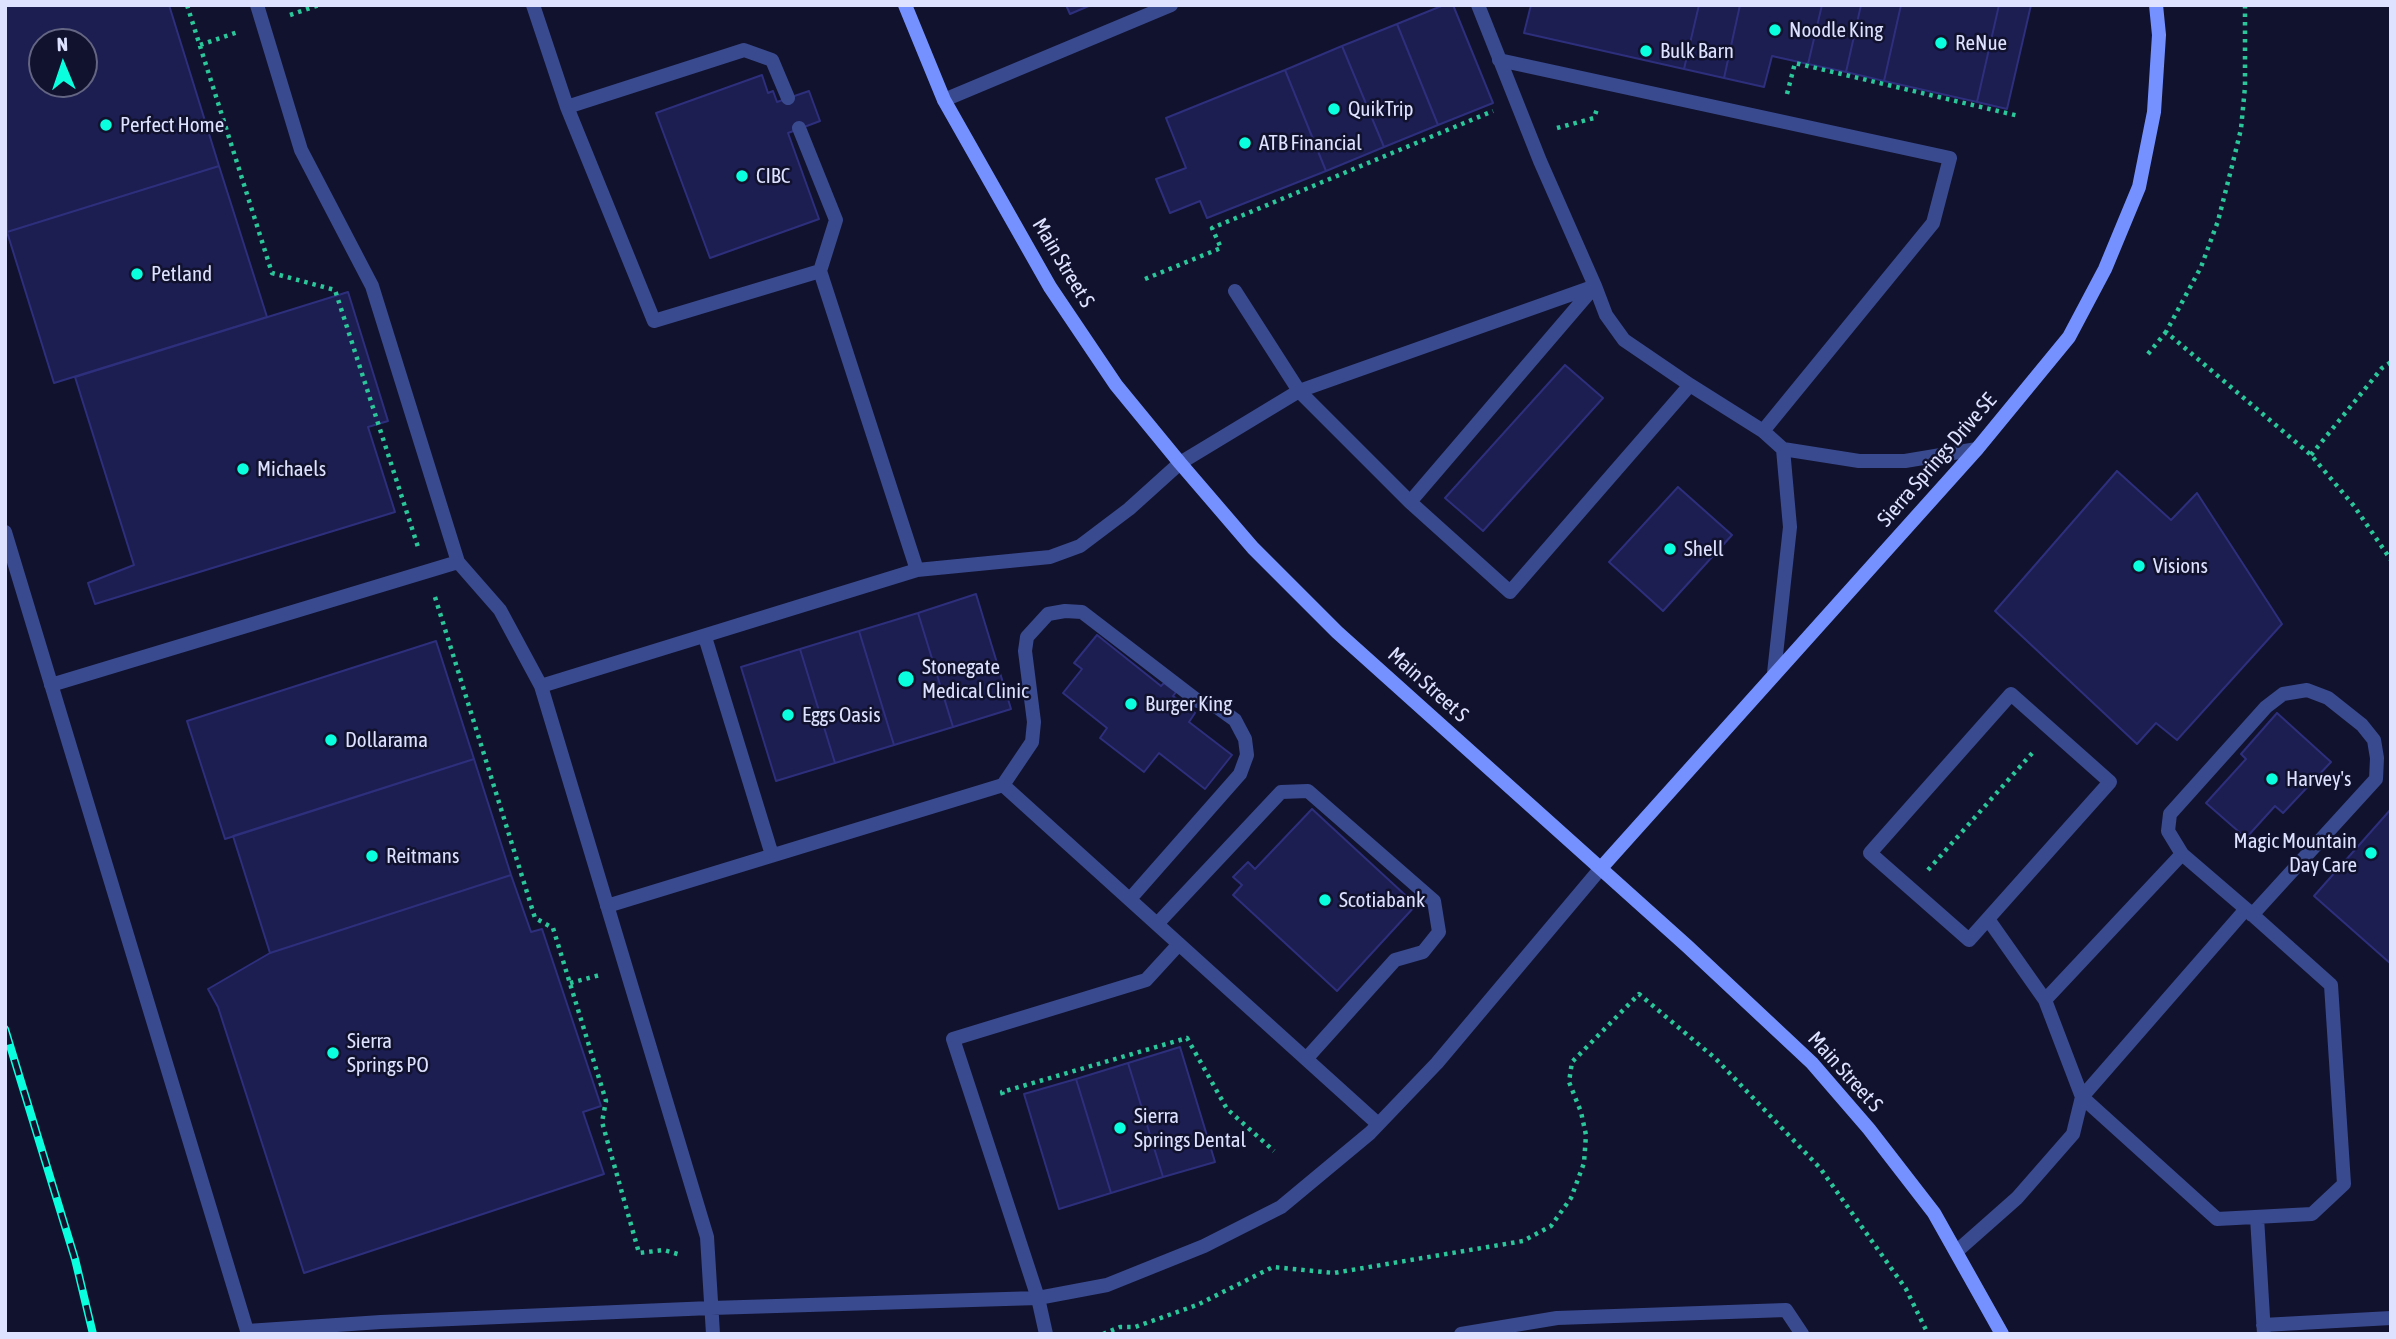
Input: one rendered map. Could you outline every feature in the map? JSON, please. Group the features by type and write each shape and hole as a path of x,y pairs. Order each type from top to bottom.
{"main road":[{"name":"Main Street S","path":"905,5 944,100 1050,287 1116,385 1180,463 1252,548 1337,632 1601,868 1812,1063 1934,1213 2003,1334"},
{"name":"Sierra Springs Drive SE","path":"1601,868 1977,449 2069,337 2105,269 2138,187 2154,112 2159,35 2156,5"}],"lane":[{"path":"257,5 301,150 372,286 458,562 500,610 541,686 707,1237 713,1334"},
{"path":"533,5 567,107 654,321 820,271"},
{"path":"944,100 1171,5"},
{"path":"1478,5 1606,316 1624,340 1763,431 1783,449 1860,461 1905,461 1977,449"},
{"path":"567,107 744,50 772,60 788,98"},
{"path":"1499,60 1950,158 1933,223 1763,431"},
{"path":"799,128 836,220 820,271 917,570"},
{"path":"541,686 917,570 1050,557 1080,547 1129,509 1180,463 1299,391 1595,286"},
{"path":"1410,502 1595,286"},
{"path":"1235,291 1299,391 1410,502 1510,592 1690,385"},
{"path":"1774,673 1790,527 1783,449"},
{"path":"5,532 247,1332 381,1322 1038,1298 1107,1285 1204,1246 1282,1208 1378,1125 1437,1063 1601,868"},
{"path":"51,685 458,562"},
{"path":"607,906 1003,785 1031,742 1034,722 1025,651 1027,637 1048,614 1065,611 1082,612 1198,702 1217,707 1235,720 1245,739 1247,755 1240,774 1130,899"},
{"path":"705,637 772,855"},
{"path":"1957,1251 2017,1198 2073,1134 2082,1097 2249,912 2376,779 2378,758 2374,740 2362,725 2328,698 2307,690 2283,694 2266,707 2170,814 2168,831 2182,854 2249,912 2331,985 2344,1184 2312,1214 2217,1219 2082,1097 2045,1000 1988,919"},
{"path":"2011,695 2110,782 1969,940 1911,889 1870,853 2011,695"},
{"path":"1003,785 1378,1125"},
{"path":"1157,924 1281,792 1308,791 1434,901 1439,932 1423,952 1395,960 1307,1059"},
{"path":"2045,1000 2182,854"},
{"path":"1046,1334 1038,1298 953,1039 1146,980 1179,944"},
{"path":"2257,1217 2263,1329 2391,1318"},
{"path":"1461,1334 1557,1318 1786,1310 1802,1334"}],"path":[{"path":"187,5 272,273 335,290 419,551"},
{"path":"2148,354 2166,332 2201,267 2218,221 2241,130 2245,87 2245,5"},
{"path":"200,46 262,24"},
{"path":"1786,96 1795,63 2019,116"},
{"path":"1530,136 1594,118 1605,83"},
{"path":"1145,279 1221,248 1212,228 1495,111 1499,122"},
{"path":"2166,332 2311,455 2354,506 2391,560"},
{"path":"2311,455 2382,368 2391,362"},
{"path":"435,597 535,918 554,928 606,1101 602,1122 639,1253 664,1250 685,1256"},
{"path":"1911,889 2052,731"},
{"path":"1102,1334 1120,1327 1135,1327 1197,1305 1273,1267 1334,1273 1523,1241 1551,1226 1571,1198 1584,1163 1586,1135 1581,1112 1569,1082 1572,1062 1639,994 1716,1059 1820,1168 1906,1289 1928,1334"},
{"path":"1006,1104 1002,1091 1187,1038 1227,1109 1274,1151"}],"building":[{"name":"Perfect Home","path":"5,5 169,5 219,166 7,232"},
{"path":"1066,5 1091,5 1070,14"},
{"path":"1444,5 1453,5 1493,103 1438,125 1397,24"},
{"name":"Bulk Barn","path":"1531,5 1699,5 1684,69 1524,33"},
{"path":"1699,5 1740,5 1724,78 1684,69"},
{"name":"Noodle King","path":"1740,5 1822,5 1808,64 1772,56 1764,87 1724,78"},
{"path":"1822,5 1861,5 1846,72 1808,64"},
{"path":"1861,5 1901,5 1884,81 1846,72"},
{"name":"ReNue","path":"1901,5 1999,5 1977,102 1884,81"},
{"path":"1999,5 2031,5 2007,109 1977,102"},
{"path":"1397,24 1438,125 1384,147 1342,46"},
{"name":"QuikTrip","path":"1342,46 1384,147 1326,171 1285,70"},
{"name":"ATB Financial","path":"1285,70 1326,171 1207,218 1200,201 1170,213 1156,179 1186,168 1166,118"},
{"name":"CIBC","path":"762,75 768,93 773,91 777,102 809,91 820,121 788,133 819,219 710,258 656,113"},
{"name":"Petland","path":"219,166 267,317 54,383 7,232"},
{"name":"Michaels","path":"348,292 388,421 368,427 395,512 95,604 88,583 134,565 75,377"},
{"path":"1565,365 1603,398 1483,531 1445,498"},
{"name":"Visions","path":"2117,471 2171,520 2197,493 2282,624 2177,740 2156,723 2137,744 1995,611"},
{"name":"Shell","path":"1678,487 1732,535 1663,611 1609,562"},
{"path":"976,594 1011,709 953,727 918,613"},
{"name":"Stonegate Medical Clinic","path":"918,613 953,727 894,745 859,631"},
{"path":"859,631 894,745 835,763 800,649"},
{"name":"Burger King","path":"1097,635 1161,686 1164,683 1176,692 1173,696 1195,713 1189,722 1232,755 1205,789 1159,753 1144,772 1100,738 1107,728 1063,693 1082,669 1074,663"},
{"name":"Dollarama","path":"436,641 474,759 225,839 187,721"},
{"name":"Eggs Oasis","path":"800,649 835,763 776,781 741,667"},
{"name":"Harvey's","path":"2277,713 2331,762 2283,813 2275,806 2246,838 2206,803 2246,759 2241,754"},
{"name":"Reitmans","path":"474,759 511,875 270,953 233,836"},
{"name":"Scotiabank","path":"1312,809 1416,905 1337,991 1233,895 1242,885 1233,877 1248,862 1255,869"},
{"name":"Magic Mountain Day Care","path":"2391,809 2391,964 2314,896"},
{"path":"511,875 531,932 542,929 601,1106 583,1112 604,1174 304,1273 218,1007 208,989 270,953"},
{"path":"1180,1047 1215,1162 1163,1177 1128,1063"},
{"name":"Sierra Springs Dental","path":"1128,1063 1163,1177 1111,1193 1076,1079"},
{"path":"1076,1079 1111,1193 1059,1209 1024,1094"}],"railway":[{"path":"5,1029 75,1259 93,1334"}],"place":[{"name":"Noodle King","path":"1775,30"},
{"name":"ReNue","path":"1941,43"},
{"name":"Bulk Barn","path":"1646,51"},
{"name":"QuikTrip","path":"1334,109"},
{"name":"Perfect Home","path":"106,125"},
{"name":"ATB Financial","path":"1245,143"},
{"name":"CIBC","path":"742,176"},
{"name":"Petland","path":"137,274"},
{"name":"Michaels","path":"243,469"},
{"name":"Shell","path":"1670,549"},
{"name":"Visions","path":"2139,566"},
{"name":"Stonegate Medical Clinic","path":"906,679"},
{"name":"Burger King","path":"1131,704"},
{"name":"Eggs Oasis","path":"788,715"},
{"name":"Dollarama","path":"331,740"},
{"name":"Harvey's","path":"2272,779"},
{"name":"Magic Mountain Day Care","path":"2371,853"},
{"name":"Reitmans","path":"372,856"},
{"name":"Scotiabank","path":"1325,900"},
{"name":"Sierra Springs PO","path":"333,1053"},
{"name":"Sierra Springs Dental","path":"1120,1128"}]}
